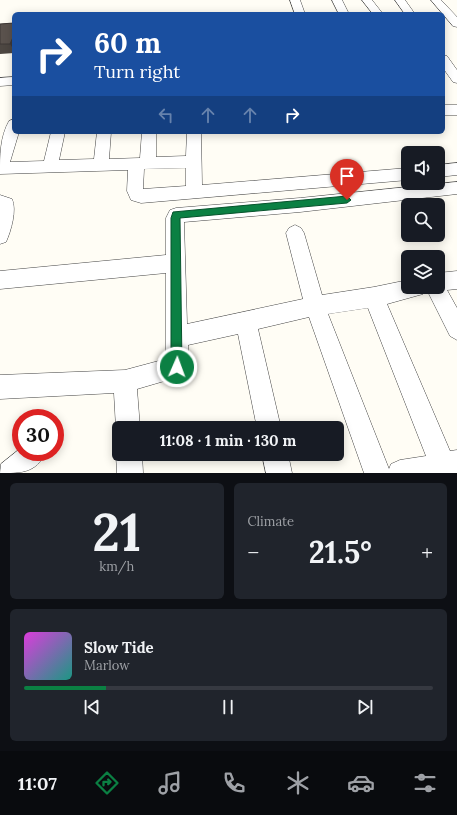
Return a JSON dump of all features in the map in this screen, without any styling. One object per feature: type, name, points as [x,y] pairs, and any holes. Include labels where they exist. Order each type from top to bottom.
[{"type":"street","points":[[295,0],[299,12]]},
{"type":"street","points":[[337,0],[343,12]]},
{"type":"street","points":[[367,0],[376,12]]},
{"type":"street","points":[[400,0],[409,12]]},
{"type":"street","points":[[436,0],[457,24]]},
{"type":"street","points":[[445,62],[457,79]]},
{"type":"street","points":[[0,82],[12,81]]},
{"type":"street","points":[[445,110],[457,110]]},
{"type":"street","points":[[12,130],[0,166],[1,168],[195,162]]},
{"type":"street","points":[[50,167],[58,134]]},
{"type":"street","points":[[101,165],[104,134]]},
{"type":"street","points":[[149,134],[135,191],[137,195],[194,192],[401,175]]},
{"type":"street","points":[[194,134],[194,192]]},
{"type":"street","points":[[445,170],[457,169]]},
{"type":"street","points":[[0,387],[125,381],[177,367],[176,215],[300,205],[457,188]]},
{"type":"street","points":[[0,202],[6,204],[6,208],[0,236]]},
{"type":"street","points":[[295,234],[315,306],[377,473]]},
{"type":"street","points":[[0,280],[176,263]]},
{"type":"street","points":[[445,281],[457,280]]},
{"type":"street","points":[[177,336],[315,306],[374,297],[401,291]]},
{"type":"street","points":[[439,294],[457,329]]},
{"type":"street","points":[[374,297],[449,467],[400,473]]},
{"type":"street","points":[[246,322],[267,421]]},
{"type":"street","points":[[125,381],[128,421]]},
{"type":"street","points":[[10,473],[24,461]]},
{"type":"street","points":[[129,461],[130,473]]},
{"type":"street","points":[[276,461],[279,473]]},
{"type":"building","points":[[12,23],[12,40],[10,44],[0,44],[0,24]]},
{"type":"route","points":[[177,367],[176,215],[347,200]]}]
